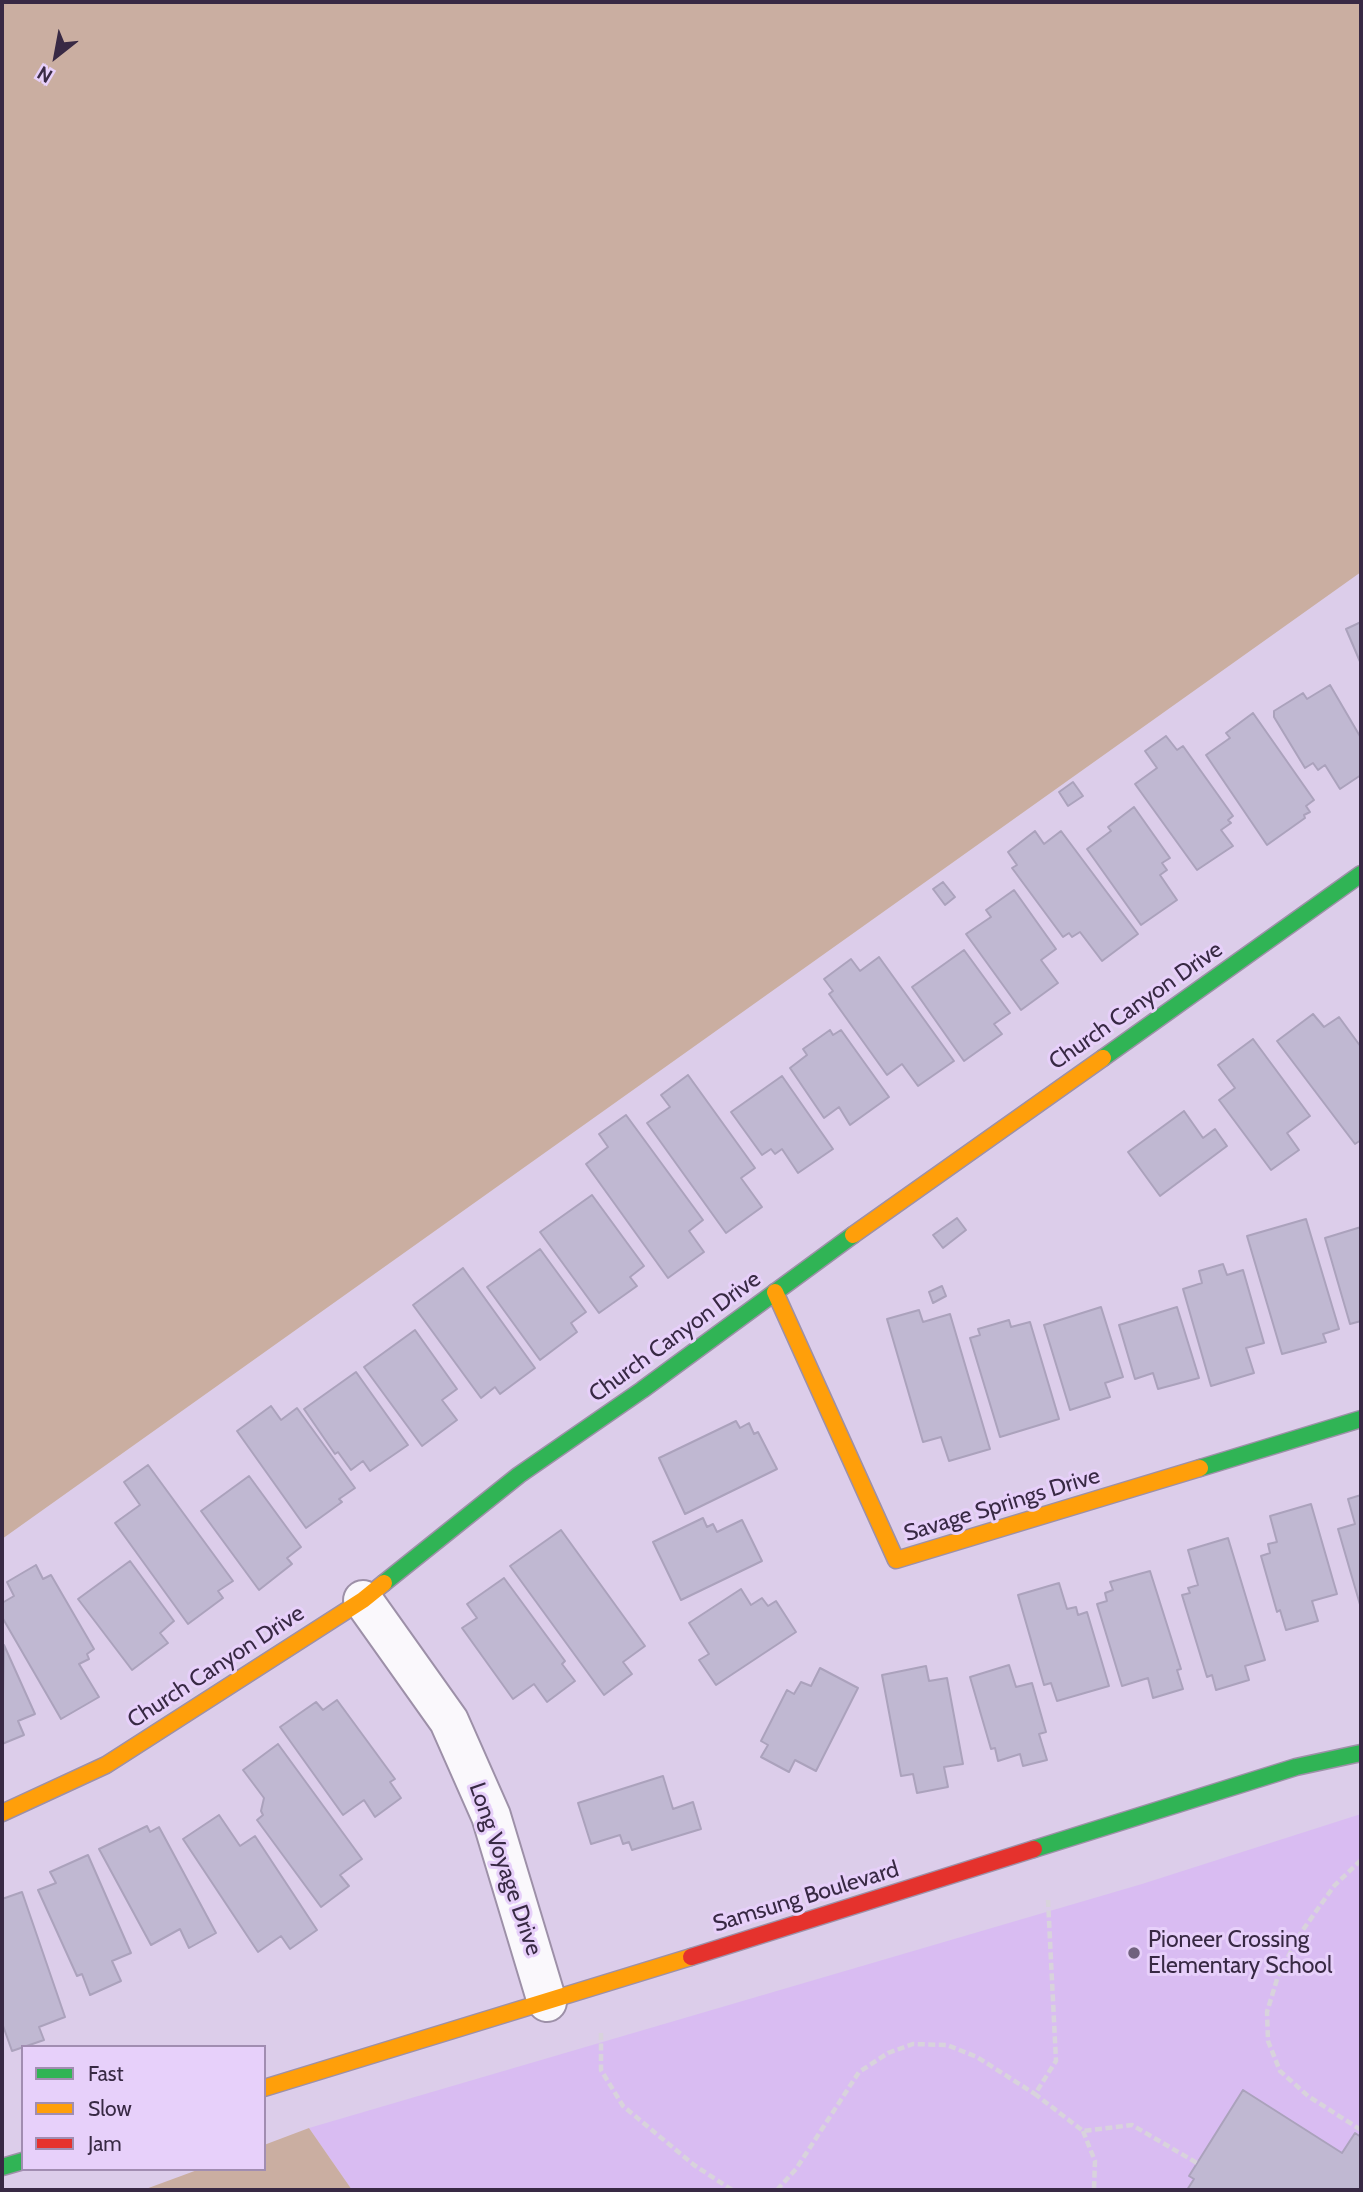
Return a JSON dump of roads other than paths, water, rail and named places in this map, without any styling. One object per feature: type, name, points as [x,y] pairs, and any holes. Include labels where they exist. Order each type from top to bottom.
[{"type":"street","name":"Church Canyon Drive","points":[[2,1813],[107,1765],[363,1600],[519,1475],[1361,874]]},
{"type":"street","name":"Savage Springs Drive","points":[[775,1293],[896,1560],[1361,1419]]},
{"type":"street","name":"Long Voyage Drive","points":[[363,1600],[454,1733],[491,1815],[547,2002]]},
{"type":"street","name":"Samsung Boulevard","points":[[266,2087],[547,2002],[1296,1766],[1361,1753]]},
{"type":"street","points":[[2,2167],[21,2162]]},
{"type":"place","name":"Pioneer Crossing Elementary School","points":[[1134,1953]]}]
